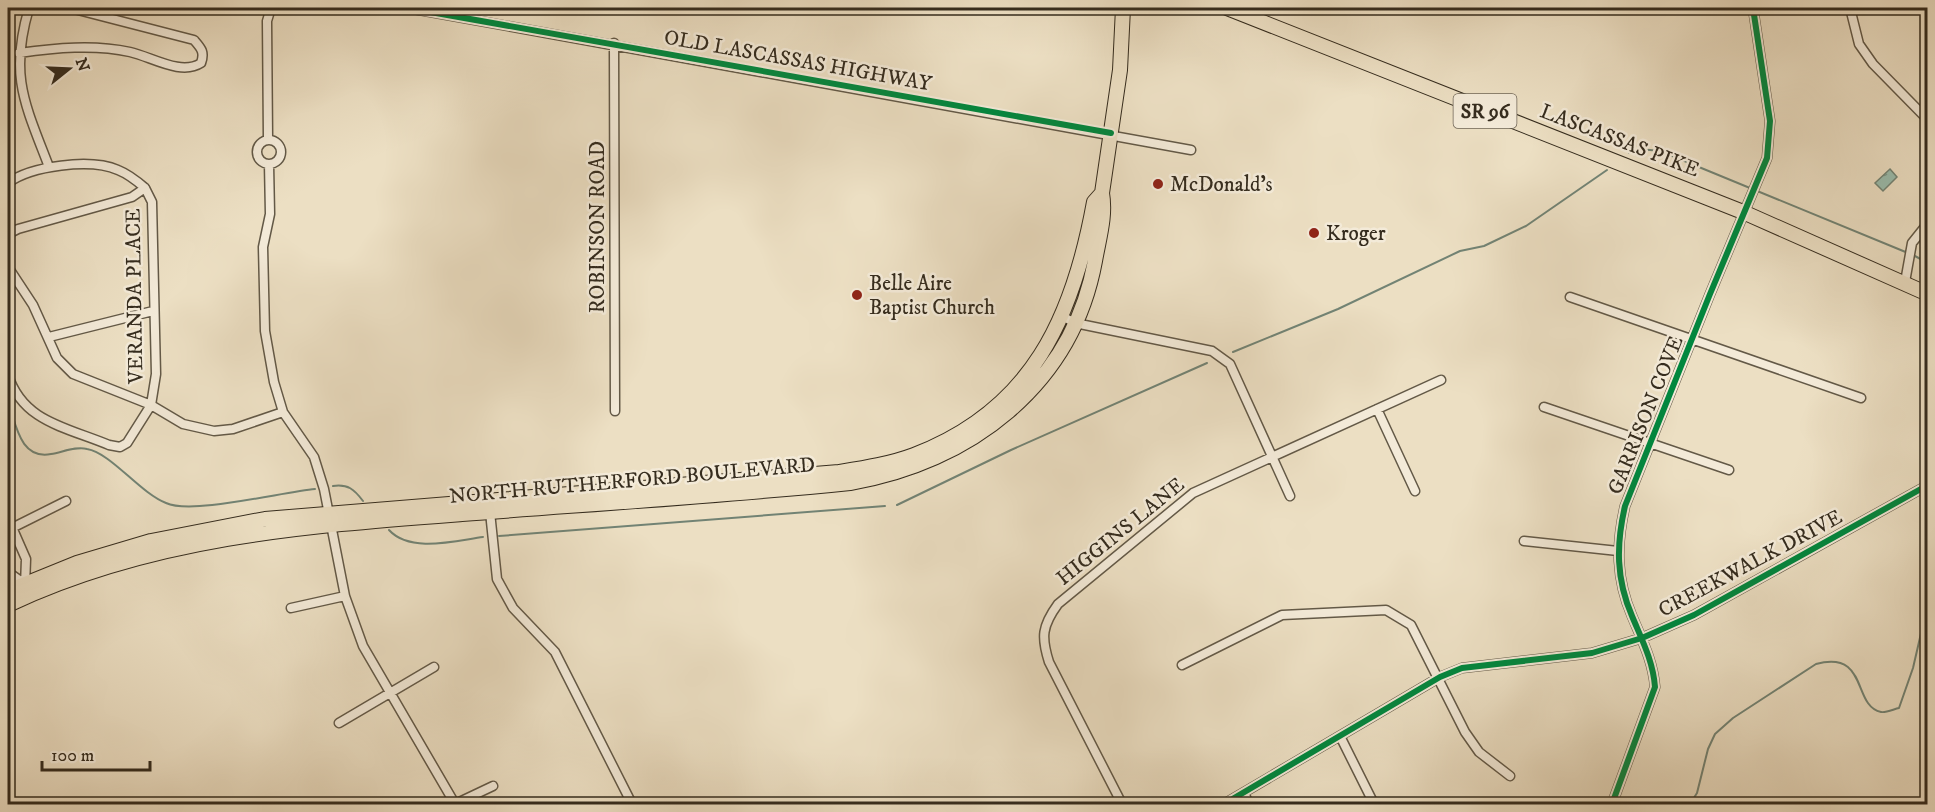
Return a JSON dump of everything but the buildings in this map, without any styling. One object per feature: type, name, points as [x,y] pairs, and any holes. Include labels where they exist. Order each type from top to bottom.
[{"type":"main road","name":"NORTH RUTHERFORD BOULEVARD","points":[[8,605],[26,590],[77,564],[172,536],[265,519],[490,512],[805,487],[884,477],[916,467],[951,452],[986,430],[1016,405],[1042,377],[1092,276],[1105,209],[1102,194],[1120,70],[1123,8]]},
{"type":"main road","name":"LASCASSAS PIKE","points":[[1227,8],[1743,212],[1928,294]]},
{"type":"main road","name":"NORTH RUTHERFORD BOULEVARD","points":[[329,518],[839,472],[914,456],[977,422],[1004,399],[1025,378],[1069,320]]},
{"type":"main road","name":"NORTH RUTHERFORD BOULEVARD","points":[[8,591],[26,590]]},
{"type":"street","points":[[29,8],[19,53],[19,81],[49,167]]},
{"type":"street","points":[[19,53],[86,47],[128,52],[183,69],[201,63],[204,55],[194,40],[70,8]]},
{"type":"street","points":[[268,139],[267,21],[271,8]]},
{"type":"street","name":"OLD LASCASSAS HIGHWAY","points":[[408,8],[1111,133],[1191,150]]},
{"type":"street","name":"GARRISON COVE","points":[[1612,804],[1655,687],[1653,669],[1621,582],[1618,551],[1626,506],[1743,212],[1767,158],[1770,121],[1753,8]]},
{"type":"street","points":[[1850,8],[1859,44],[1873,64],[1926,114]]},
{"type":"street","name":"ROBINSON ROAD","points":[[614,43],[615,411]]},
{"type":"street","points":[[268,139],[276,141],[282,152],[279,159],[269,164],[259,159],[257,151],[260,143],[268,139]]},
{"type":"street","points":[[8,183],[49,167],[82,164],[116,168],[145,188],[132,197],[18,229],[8,234]]},
{"type":"street","points":[[269,164],[270,214],[263,247],[265,331],[268,356],[283,412],[314,457],[345,596],[363,646],[455,804],[492,786]]},
{"type":"street","name":"VERANDA PLACE","points":[[145,188],[153,202],[153,311],[156,374],[152,405]]},
{"type":"street","points":[[1905,282],[1912,243],[1928,223]]},
{"type":"street","points":[[8,267],[27,296],[57,358],[73,374],[152,405],[183,424],[214,431],[233,429],[283,412]]},
{"type":"street","points":[[1570,297],[1862,398]]},
{"type":"street","points":[[49,338],[153,311]]},
{"type":"street","points":[[1069,320],[1212,351],[1230,364],[1290,496]]},
{"type":"street","points":[[8,375],[13,392],[32,414],[120,447],[127,443],[152,405]]},
{"type":"street","name":"HIGGINS LANE","points":[[1122,804],[1049,662],[1043,642],[1047,619],[1058,604],[1193,492],[1441,380]]},
{"type":"street","points":[[1544,407],[1729,470]]},
{"type":"street","points":[[1377,409],[1414,491]]},
{"type":"street","name":"CREEKWALK DRIVE","points":[[1224,804],[1440,677],[1462,668],[1592,653],[1642,638],[1694,615],[1928,485]]},
{"type":"street","points":[[10,529],[66,501]]},
{"type":"street","points":[[490,512],[497,579],[513,608],[555,652],[632,804]]},
{"type":"street","points":[[8,519],[10,529],[26,559],[26,590]]},
{"type":"street","points":[[1524,541],[1618,551]]},
{"type":"street","points":[[8,572],[26,590]]},
{"type":"street","points":[[291,608],[345,596]]},
{"type":"street","points":[[1182,665],[1282,615],[1386,610],[1411,625],[1440,677],[1466,732],[1479,752],[1510,776]]},
{"type":"street","points":[[339,723],[434,667]]},
{"type":"street","points":[[1340,736],[1374,804]]},
{"type":"street","points":[[1244,793],[1249,804]]},
{"type":"water","points":[[1890,169],[1897,177],[1883,191],[1875,183]]},
{"type":"waterway","points":[[1629,153],[1640,149],[1660,151],[1908,253]]},
{"type":"waterway","points":[[1233,352],[1338,309],[1460,251],[1484,246],[1526,226],[1607,170]]},
{"type":"waterway","points":[[1913,255],[1928,263]]},
{"type":"waterway","points":[[897,505],[1011,450],[1207,363]]},
{"type":"waterway","points":[[8,402],[17,430],[32,452],[51,454],[83,448],[96,452],[116,465],[146,491],[166,503],[179,506],[216,505],[315,489]]},
{"type":"waterway","points":[[333,486],[350,488],[363,501]]},
{"type":"waterway","points":[[499,536],[885,506]]},
{"type":"waterway","points":[[389,530],[408,541],[433,544],[483,537]]},
{"type":"waterway","points":[[1690,804],[1697,793],[1708,749],[1715,734],[1733,718],[1816,664],[1833,662],[1844,665],[1852,671],[1872,708],[1881,712],[1899,708],[1913,668],[1928,603]]},
{"type":"cycle path","points":[[408,8],[1111,133]]},
{"type":"cycle path","points":[[1612,804],[1655,687],[1649,659],[1627,602],[1620,575],[1620,534],[1625,506],[1767,158],[1770,121],[1753,8]]},
{"type":"cycle path","points":[[1224,804],[1440,677],[1462,668],[1592,653],[1642,638],[1694,615],[1928,485]]},
{"type":"place","name":"McDonald's","points":[[1158,184]]},
{"type":"place","name":"Kroger","points":[[1314,233]]},
{"type":"place","name":"Belle Aire Baptist Church","points":[[857,295]]}]
